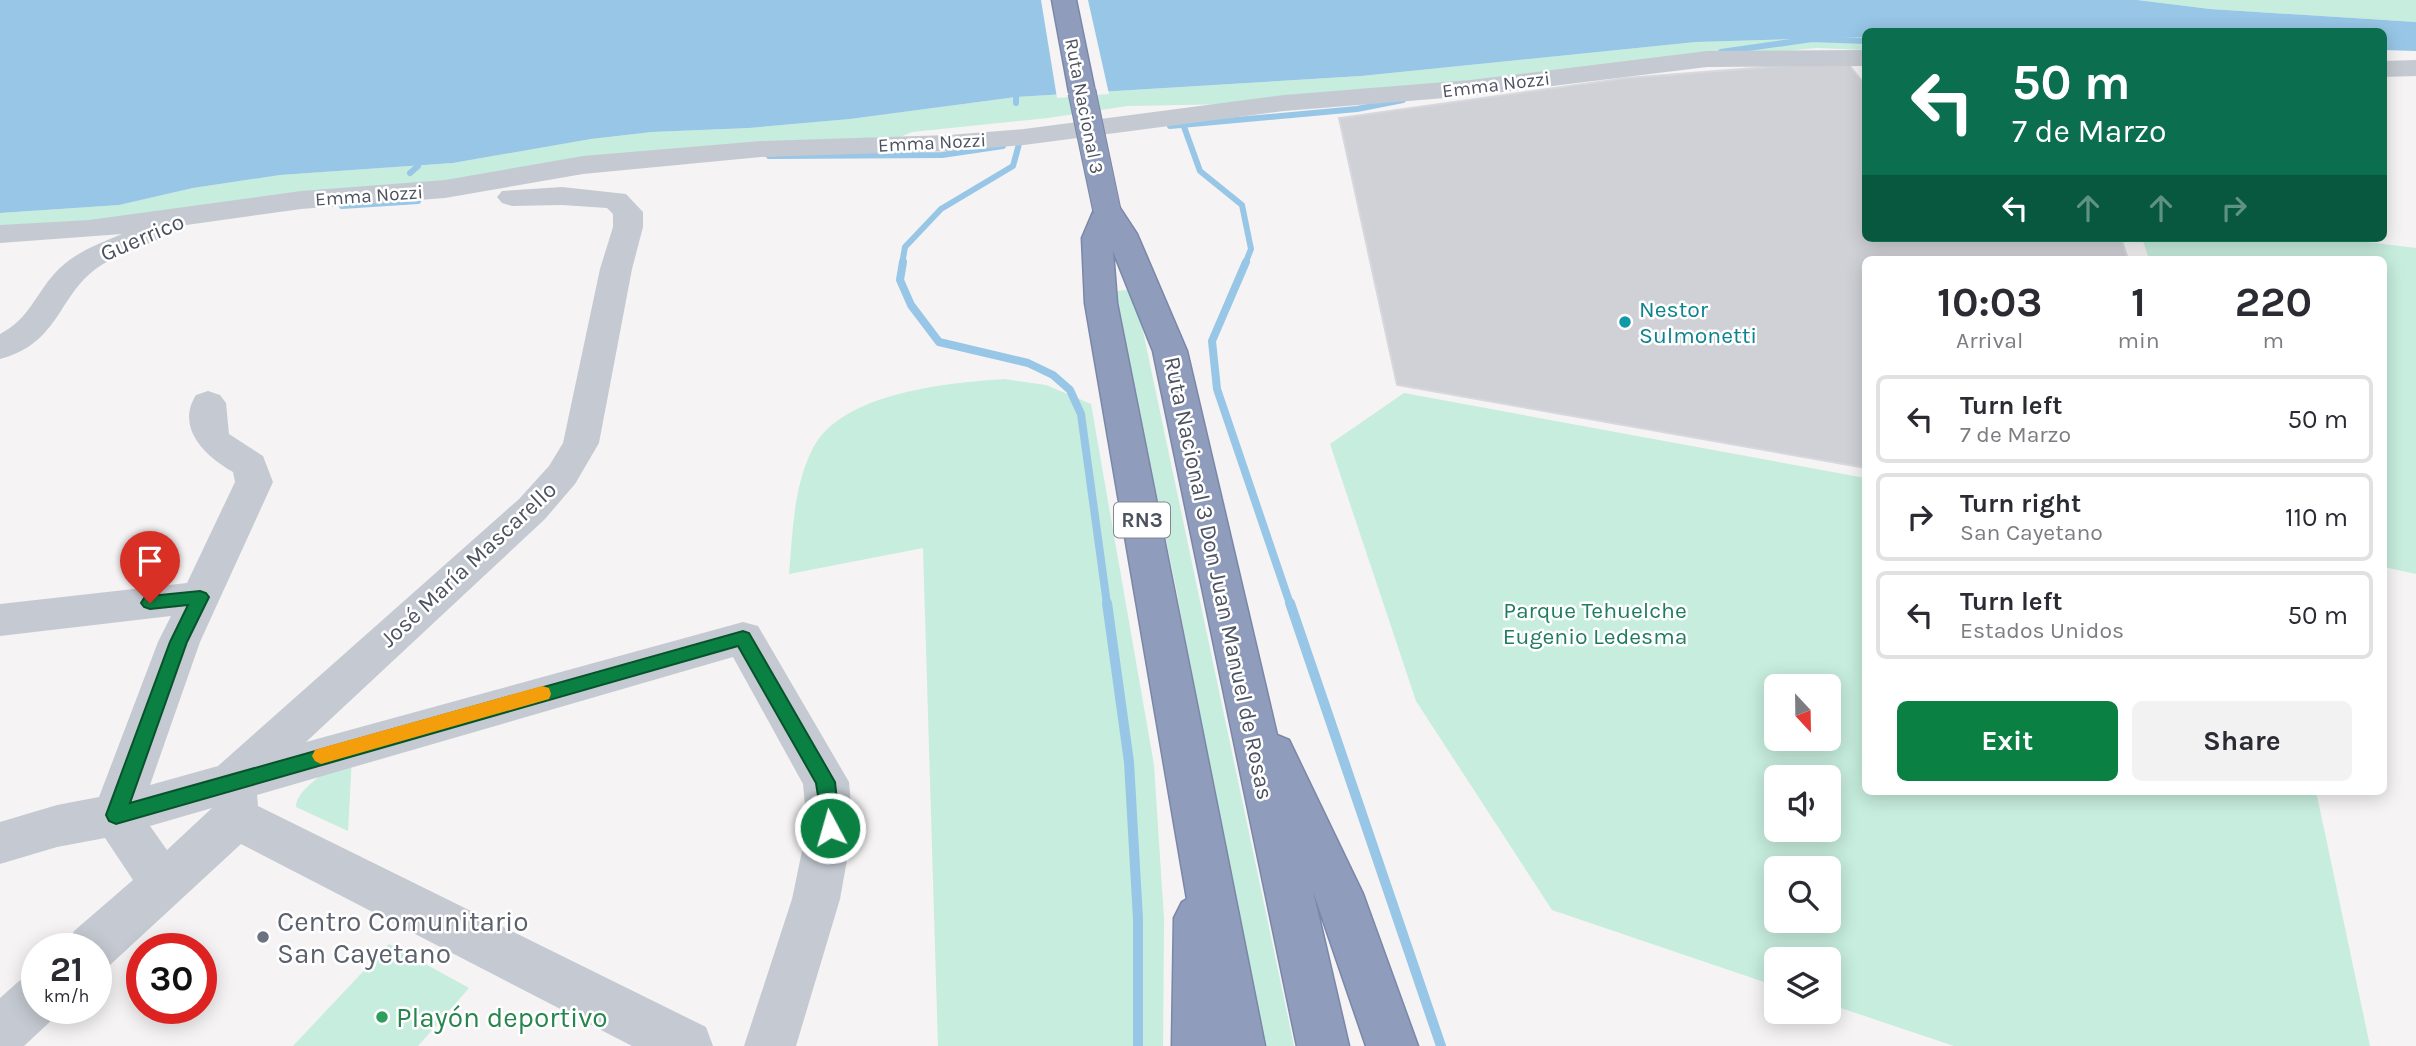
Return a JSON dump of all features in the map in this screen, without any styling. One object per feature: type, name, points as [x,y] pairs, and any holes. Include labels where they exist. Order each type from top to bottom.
[{"type":"highway","name":"Ruta Nacional 3","points":[[1064,0],[1107,211]]},
{"type":"highway","name":"Ruta Nacional 3 Don Juan Manuel de Rosas","points":[[1107,211],[1122,234],[1170,351],[1323,1046]]},
{"type":"highway","name":"RN3","points":[[1107,211],[1097,238],[1101,303],[1239,1046]]},
{"type":"highway","points":[[1242,687],[1339,894],[1392,1046]]},
{"type":"highway","points":[[1198,1046],[1200,829]]},
{"type":"street","name":"Emma Nozzi","points":[[0,234],[89,229],[301,201],[444,189],[583,165],[761,149],[949,143],[1024,137],[1284,103],[1470,89],[1707,59],[1862,58]]},
{"type":"street","points":[[2387,69],[2416,68]]},
{"type":"street","name":"José María Mascarello","points":[[109,933],[163,884],[234,799],[531,509],[562,475],[581,443],[616,269],[628,227],[628,212],[616,200],[562,196],[467,198],[444,189]]},
{"type":"street","name":"Guerrico","points":[[0,348],[17,339],[41,319],[66,280],[87,261],[114,247],[196,215]]},
{"type":"street","points":[[116,815],[179,642],[254,482],[250,465],[220,449],[211,439],[206,423],[208,403]]},
{"type":"street","points":[[0,620],[200,597]]},
{"type":"street","points":[[0,843],[57,826],[234,799],[743,638],[826,782],[830,828],[816,900],[770,1046]]},
{"type":"street","points":[[234,799],[687,1046]]},
{"type":"street","points":[[116,815],[163,884]]},
{"type":"street","points":[[0,1033],[21,1014]]},
{"type":"green space","points":[[2137,0],[2416,0],[2416,22],[2210,9]]},
{"type":"green space","points":[[1862,37],[1862,50],[1817,48],[1587,69],[1284,103],[1127,106],[1048,118],[912,132],[888,142],[432,186],[92,223],[0,228],[0,213],[119,205],[193,188],[280,175],[453,163],[591,139],[652,132],[749,128],[850,119],[1016,97],[1361,76],[1696,42]]},
{"type":"green space","points":[[2143,242],[2367,242],[2416,248],[2416,574],[2387,568],[2387,256],[2148,256]]},
{"type":"green space","points":[[1127,290],[1136,298],[1294,1046],[1262,1046],[1175,583],[1116,301],[1117,291]]},
{"type":"green space","points":[[1004,379],[1046,385],[1091,404],[1154,765],[1164,919],[1163,1046],[938,1046],[923,548],[789,574],[801,478],[813,448],[828,429],[848,414],[899,394]]},
{"type":"green space","name":"Parque Tehuelche Eugenio Ledesma","points":[[1404,393],[1862,477],[1862,795],[2317,795],[2370,1046],[1954,1046],[1841,1008],[1841,947],[1764,947],[1764,982],[1552,910],[1416,701],[1330,444]]},
{"type":"green space","points":[[352,757],[348,831],[296,807],[297,800],[309,785]]},
{"type":"green space","name":"Playón deportivo","points":[[389,944],[469,988],[418,1046],[293,1046]]},
{"type":"water","points":[[0,0],[2137,0],[2210,9],[2416,22],[2416,51],[2387,50],[2387,28],[1862,28],[1862,37],[1696,42],[1361,76],[1016,97],[850,119],[749,128],[652,132],[591,139],[453,163],[280,175],[193,188],[119,205],[0,213]]},
{"type":"pier","points":[[1041,0],[1088,0],[1109,94],[1057,98]]},
{"type":"building","name":"Nestor Sulmonetti","points":[[1846,61],[1862,81],[1862,242],[2122,242],[2127,256],[1862,256],[1862,467],[1397,385],[1339,118],[1627,78]]},
{"type":"waterway","points":[[1721,52],[1812,39],[1862,41]]},
{"type":"waterway","points":[[1016,97],[1016,103]]},
{"type":"waterway","points":[[1183,125],[1357,109],[1403,100]]},
{"type":"waterway","points":[[1170,126],[1183,125]]},
{"type":"waterway","points":[[1183,125],[1200,171],[1242,205],[1251,249],[1245,264]]},
{"type":"waterway","points":[[902,264],[905,247],[941,209],[1013,166],[1019,144]]},
{"type":"waterway","points":[[769,156],[942,155],[1003,146]]},
{"type":"waterway","points":[[410,173],[418,166]]},
{"type":"waterway","points":[[342,206],[418,201]]},
{"type":"waterway","points":[[903,262],[900,280],[911,305],[939,342],[1028,363],[1053,375],[1070,390],[1081,414],[1107,604]]},
{"type":"waterway","points":[[1246,262],[1212,341],[1217,389],[1290,604]]},
{"type":"waterway","points":[[1107,603],[1129,762],[1138,919],[1138,1046]]},
{"type":"waterway","points":[[1290,603],[1441,1046]]},
{"type":"slow traffic","points":[[321,756],[542,694]]},
{"type":"place","name":"Nestor Sulmonetti","points":[[1625,322]]},
{"type":"place","name":"Centro Comunitario San Cayetano","points":[[263,937]]},
{"type":"place","name":"Playón deportivo","points":[[382,1017]]},
{"type":"route","points":[[150,603],[200,597],[179,642],[116,815],[743,638],[826,782],[830,828]]}]
